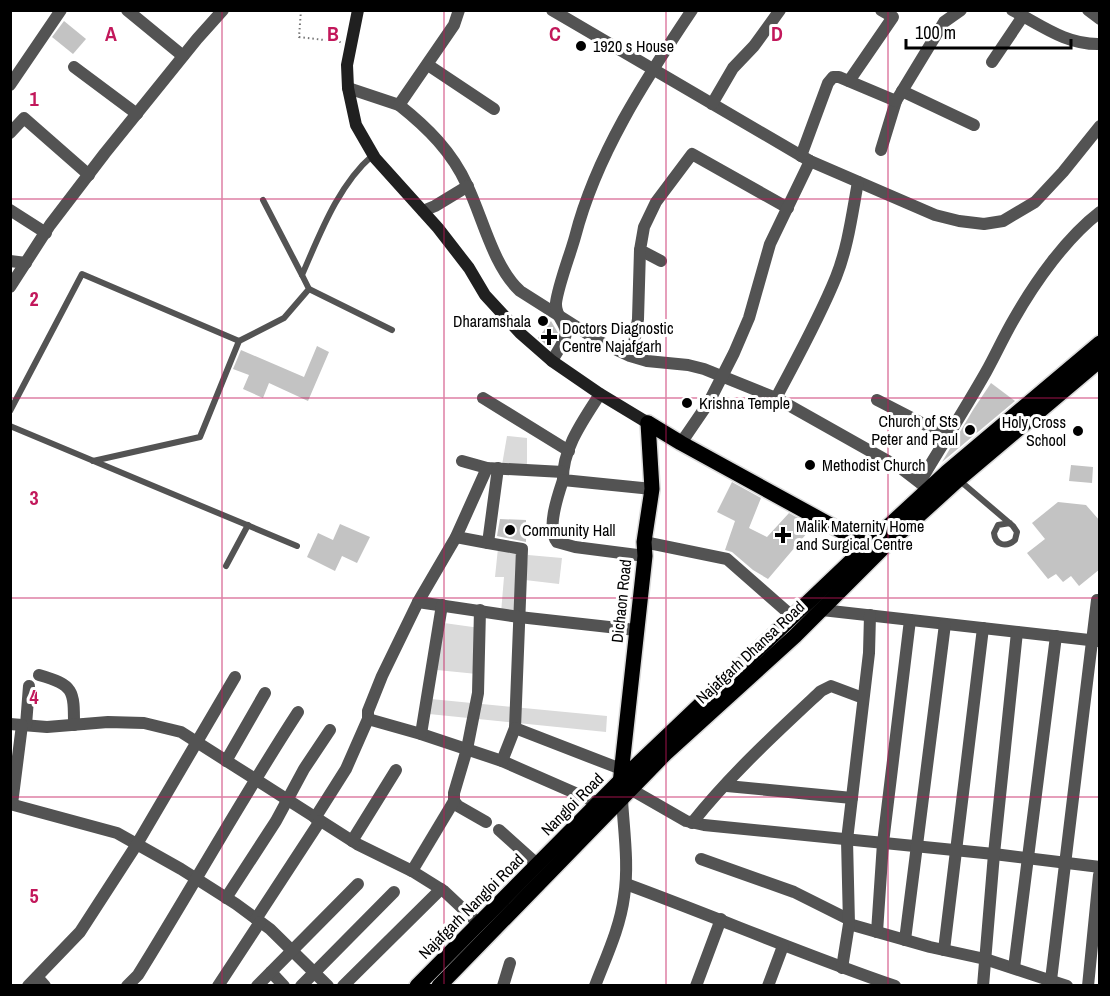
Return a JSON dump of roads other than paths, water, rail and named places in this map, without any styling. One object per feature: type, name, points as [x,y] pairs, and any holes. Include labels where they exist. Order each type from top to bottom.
[{"type":"main road","points":[[358,10],[347,65],[348,88],[356,125],[373,155],[423,211],[469,268],[485,295],[520,333],[552,361],[600,394],[681,443],[874,549]]},
{"type":"main road","points":[[624,785],[793,617],[874,549],[924,485],[1100,343]]},
{"type":"main road","name":"Najafgarh Dhansa Road","points":[[439,986],[624,785],[665,754],[822,610],[874,549],[1100,360]]},
{"type":"main road","name":"Dichaon Road","points":[[624,785],[636,630],[652,489],[648,423]]},
{"type":"main road","name":"Nangloi Road","points":[[549,852],[597,803],[624,785]]},
{"type":"main road","name":"Najafgarh Nangloi Road","points":[[417,986],[549,852]]},
{"type":"street","points":[[12,81],[61,10]]},
{"type":"street","points":[[127,10],[183,56]]},
{"type":"street","points":[[10,287],[89,175],[183,56],[223,10]]},
{"type":"street","points":[[399,105],[454,25],[459,10]]},
{"type":"street","points":[[552,10],[805,158],[943,217],[984,224],[1003,221],[1035,202],[1100,126]]},
{"type":"street","points":[[552,361],[566,333],[557,315],[558,297],[588,198],[624,121],[652,69],[692,10]]},
{"type":"street","points":[[712,104],[734,68],[754,46],[780,10]]},
{"type":"street","points":[[849,81],[893,17],[882,10]]},
{"type":"street","points":[[881,150],[899,96],[944,22],[961,10]]},
{"type":"street","points":[[1088,10],[1100,19]]},
{"type":"street","points":[[992,62],[1018,13],[1074,42],[1100,44]]},
{"type":"street","points":[[428,65],[494,109]]},
{"type":"street","points":[[74,67],[137,114]]},
{"type":"street","points":[[681,443],[698,421],[724,375],[749,318],[771,244],[788,208],[828,83],[833,77],[899,96],[974,125]]},
{"type":"street","points":[[348,88],[399,105],[446,148],[468,186],[498,259],[512,284],[602,343],[647,361],[688,365],[724,375],[776,398],[878,454],[924,485],[947,436],[1029,294],[1043,273],[1087,221],[1100,212]]},
{"type":"street","points":[[10,134],[24,118],[89,175]]},
{"type":"street","points":[[632,356],[638,319],[640,250],[644,227],[656,202],[692,154],[788,208]]},
{"type":"street","points":[[776,398],[817,321],[836,276],[847,240],[858,182]]},
{"type":"street","points":[[423,211],[435,207],[468,186]]},
{"type":"street","points":[[10,210],[46,233]]},
{"type":"street","points":[[640,250],[661,261]]},
{"type":"street","points":[[10,261],[26,263]]},
{"type":"street","points":[[600,394],[572,441],[569,451],[554,515],[553,534],[557,542],[575,548],[644,549],[727,559],[793,617]]},
{"type":"street","points":[[483,398],[569,451]]},
{"type":"street","points":[[877,400],[947,436]]},
{"type":"street","points":[[462,461],[492,468],[652,489]]},
{"type":"street","points":[[218,986],[346,769],[368,719],[368,711],[382,676],[418,602],[456,537],[492,468]]},
{"type":"street","points":[[488,543],[492,468]]},
{"type":"street","points":[[456,537],[522,549],[515,728],[502,761]]},
{"type":"street","points":[[1051,980],[1096,641],[1097,600]]},
{"type":"street","points":[[418,602],[519,617],[636,630]]},
{"type":"street","points":[[421,734],[442,605]]},
{"type":"street","points":[[412,871],[454,801],[478,693],[480,610]]},
{"type":"street","points":[[822,610],[1096,641]]},
{"type":"street","points":[[842,968],[849,922],[846,840],[868,653],[870,615]]},
{"type":"street","points":[[877,932],[883,843],[910,620]]},
{"type":"street","points":[[905,940],[945,624]]},
{"type":"street","points":[[944,950],[983,628]]},
{"type":"street","points":[[983,986],[1017,632]]},
{"type":"street","points":[[1014,968],[1056,636]]},
{"type":"street","points":[[39,675],[59,681],[68,687],[74,702],[74,725]]},
{"type":"street","points":[[37,983],[80,932],[137,844],[235,677]]},
{"type":"street","points":[[29,686],[20,724],[11,804],[117,833],[137,844],[197,879],[258,920],[328,986]]},
{"type":"street","points":[[692,824],[760,749],[821,691],[831,686],[863,698]]},
{"type":"street","points":[[226,761],[265,693]]},
{"type":"street","points":[[127,986],[138,975],[255,779],[298,712]]},
{"type":"street","points":[[368,719],[502,761],[597,803]]},
{"type":"street","points":[[20,724],[144,723],[181,732],[352,841],[412,871],[441,889],[478,923]]},
{"type":"street","points":[[515,728],[624,785],[692,824],[994,854],[1100,867]]},
{"type":"street","points":[[226,898],[330,730]]},
{"type":"street","points":[[352,841],[396,770]]},
{"type":"street","name":"Dichaon Road","points":[[595,986],[620,918],[626,884],[624,785]]},
{"type":"street","points":[[727,786],[852,798]]},
{"type":"street","points":[[454,801],[458,806],[486,822]]},
{"type":"street","points":[[499,830],[538,865]]},
{"type":"street","points":[[701,859],[794,892],[849,922],[877,932],[986,959],[1067,986]]},
{"type":"street","points":[[1088,986],[1099,875]]},
{"type":"street","points":[[257,986],[358,884]]},
{"type":"street","points":[[626,884],[721,919],[783,946],[880,983],[895,986]]},
{"type":"street","points":[[343,986],[441,889]]},
{"type":"street","points":[[301,986],[394,892]]},
{"type":"street","points":[[696,986],[721,919]]},
{"type":"street","points":[[772,984],[783,946]]},
{"type":"street","points":[[504,986],[510,963]]},
{"type":"street","points":[[271,972],[284,986]]},
{"type":"lane","points":[[302,275],[339,198],[360,166],[373,155]]},
{"type":"lane","points":[[263,200],[309,289],[392,330]]},
{"type":"lane","points":[[10,411],[82,274],[239,341]]},
{"type":"lane","points":[[93,461],[200,437],[239,341],[284,318],[309,289]]},
{"type":"lane","points":[[10,426],[297,546]]},
{"type":"lane","points":[[959,479],[1010,523]]},
{"type":"lane","points":[[226,566],[248,525]]},
{"type":"place","name":"1920 s House","points":[[581,46]]},
{"type":"place","name":"Dharamshala","points":[[543,321]]},
{"type":"place","name":"Doctors Diagnostic Centre Najafgarh","points":[[549,337]]},
{"type":"place","name":"Krishna Temple","points":[[687,403]]},
{"type":"place","name":"Church of Sts Peter and Paul","points":[[970,430]]},
{"type":"place","name":"Holy Cross School","points":[[1078,431]]},
{"type":"place","name":"Methodist Church","points":[[810,465]]},
{"type":"place","name":"Community Hall","points":[[510,530]]},
{"type":"place","name":"Malik Maternity Home and Surgical Centre","points":[[783,535]]}]
